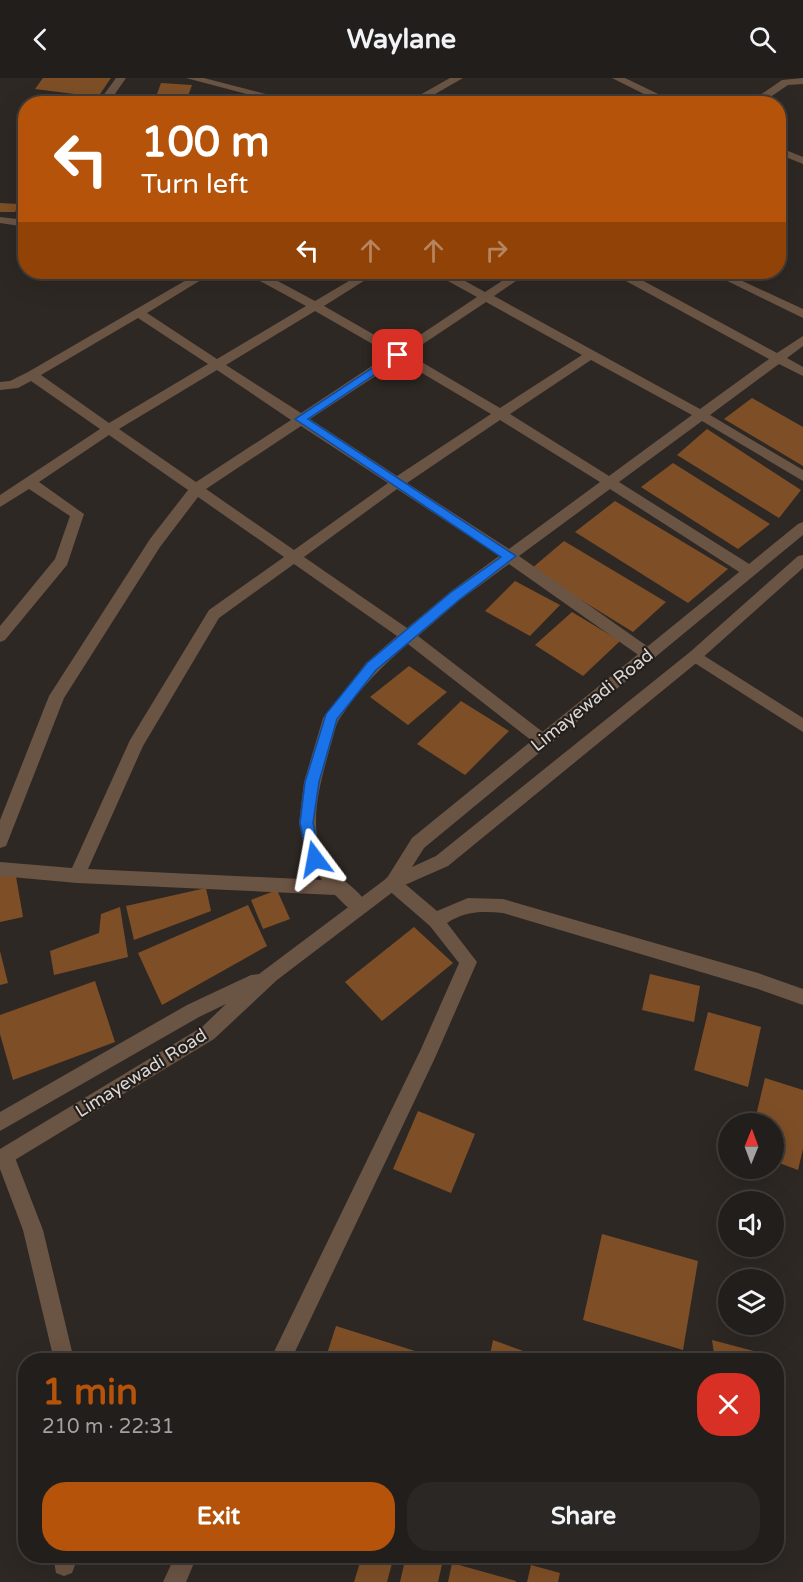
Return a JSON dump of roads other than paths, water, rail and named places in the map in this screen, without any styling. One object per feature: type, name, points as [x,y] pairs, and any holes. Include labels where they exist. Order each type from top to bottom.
[{"type":"street","points":[[108,96],[121,78]]},
{"type":"street","points":[[191,78],[223,81],[273,96]]},
{"type":"street","points":[[424,96],[458,78]]},
{"type":"street","points":[[617,78],[656,96]]},
{"type":"street","points":[[764,96],[786,82],[803,81]]},
{"type":"street","points":[[786,154],[803,161]]},
{"type":"street","points":[[0,220],[18,223]]},
{"type":"street","points":[[0,398],[7,385],[32,375],[196,279]]},
{"type":"street","points":[[266,279],[315,305],[499,415],[749,571]]},
{"type":"street","points":[[0,502],[110,428],[360,279]]},
{"type":"street","points":[[454,279],[701,415],[803,476]]},
{"type":"street","points":[[0,841],[57,696],[155,543],[196,489],[512,279]]},
{"type":"street","points":[[632,279],[803,372]]},
{"type":"street","points":[[730,279],[803,314]]},
{"type":"street","points":[[137,312],[510,556],[648,655]]},
{"type":"street","points":[[360,907],[339,888],[315,859],[307,823],[312,782],[331,718],[371,667],[455,596],[803,340]]},
{"type":"street","points":[[77,876],[136,744],[213,614],[397,483],[591,354]]},
{"type":"street","points":[[32,375],[408,636],[542,740]]},
{"type":"street","points":[[0,636],[62,561],[77,514],[29,482]]},
{"type":"street","name":"Limayewadi Road","points":[[392,883],[418,843],[803,527]]},
{"type":"street","name":"Limayewadi Road","points":[[3,1158],[208,1033],[272,974],[392,883],[442,861],[695,656],[803,560]]},
{"type":"street","points":[[695,656],[803,726]]},
{"type":"street","points":[[0,869],[77,876],[339,888]]},
{"type":"street","points":[[283,1353],[428,1054],[468,962],[435,921],[392,883]]},
{"type":"street","points":[[435,921],[460,906],[478,903],[503,906],[758,981],[803,997]]},
{"type":"street","name":"Limayewadi Road","points":[[0,1122],[193,1011],[272,974]]},
{"type":"street","points":[[3,1158],[33,1230],[62,1353]]},
{"type":"street","points":[[174,1582],[183,1563]]}]
